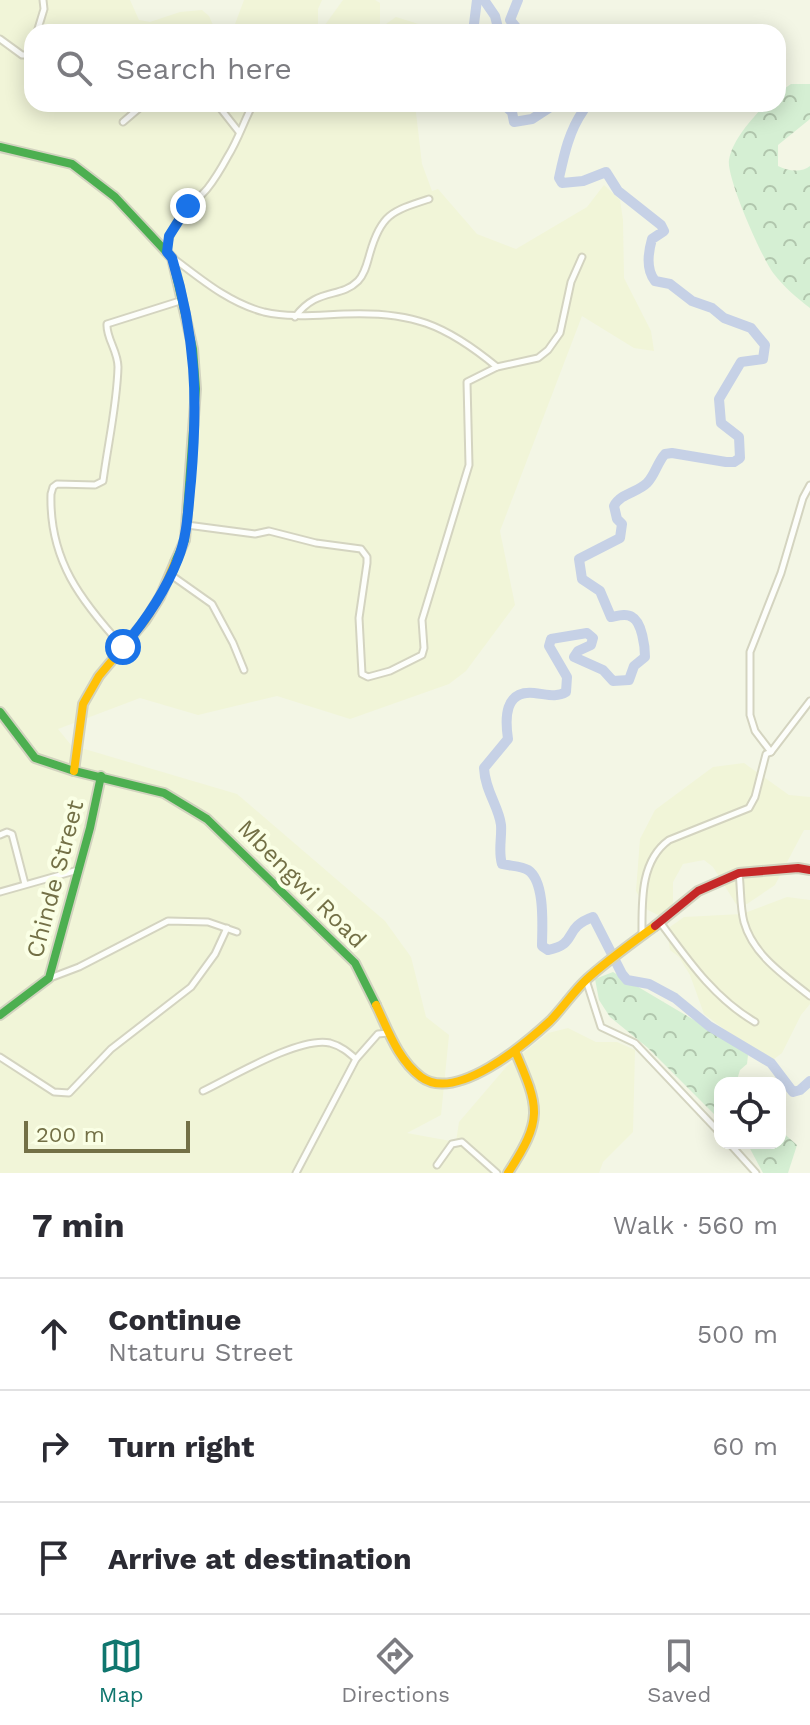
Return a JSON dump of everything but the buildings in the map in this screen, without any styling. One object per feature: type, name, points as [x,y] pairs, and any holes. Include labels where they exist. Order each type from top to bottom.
[{"type":"street","points":[[40,24],[43,0]]},
{"type":"street","points":[[0,39],[24,55]]},
{"type":"street","points":[[123,122],[135,112]]},
{"type":"street","points":[[223,112],[239,132]]},
{"type":"street","points":[[74,771],[83,704],[99,676],[145,621],[171,575],[185,540],[196,389],[193,349],[170,255],[169,236],[188,206],[208,188],[249,112]]},
{"type":"street","points":[[0,147],[72,164],[115,197],[170,255],[234,300],[262,312],[295,317],[384,313],[409,317],[460,339],[497,367]]},
{"type":"street","points":[[295,317],[309,301],[355,284],[367,265],[375,235],[383,220],[401,208],[429,199]]},
{"type":"street","points":[[187,525],[255,534],[269,531],[316,543],[361,549],[367,557],[359,618],[361,672],[368,677],[403,665],[424,652],[422,620],[469,465],[467,382],[497,367],[538,358],[548,350],[560,333],[571,282],[582,257]]},
{"type":"street","points":[[123,647],[87,605],[57,550],[51,494],[57,484],[95,485],[103,481],[118,366],[107,324],[183,300]]},
{"type":"street","points":[[771,752],[755,731],[750,715],[750,652],[781,573],[803,498],[810,485]]},
{"type":"street","points":[[171,575],[212,604],[244,670]]},
{"type":"street","points":[[642,935],[644,884],[650,859],[658,847],[749,808],[755,797],[764,759],[810,701]]},
{"type":"street","name":"Mbengwi Road","points":[[0,713],[35,758],[164,793],[207,819],[355,963],[403,1060],[423,1079],[436,1083],[457,1081],[484,1071],[515,1051],[551,1020],[586,980],[698,891],[739,873],[798,868],[810,870]]},
{"type":"street","name":"Chinde Street","points":[[0,1015],[49,978],[101,776]]},
{"type":"street","points":[[0,835],[7,832],[12,834],[25,884]]},
{"type":"street","points":[[0,892],[78,870]]},
{"type":"street","points":[[739,873],[743,914],[752,943],[773,966],[810,996]]},
{"type":"street","points":[[49,978],[79,967],[168,921],[196,920],[237,932]]},
{"type":"street","points":[[658,920],[704,981],[725,1001],[755,1022]]},
{"type":"street","points":[[0,1057],[54,1092],[69,1093],[111,1049],[191,987],[215,954],[227,928]]},
{"type":"street","points":[[586,980],[601,1027],[635,1043],[714,1127]]},
{"type":"street","points":[[296,1173],[356,1059],[378,1034],[388,1033]]},
{"type":"street","points":[[203,1091],[300,1045],[329,1043],[343,1048],[356,1059]]},
{"type":"street","points":[[508,1173],[532,1137],[536,1121],[533,1093],[515,1051]]},
{"type":"street","points":[[437,1165],[452,1144],[462,1142],[497,1173]]},
{"type":"street","points":[[734,1149],[756,1173]]},
{"type":"shaded area","points":[[0,0],[130,0],[139,20],[150,22],[180,12],[202,10],[212,24],[24,24],[24,112],[416,112],[422,164],[432,191],[438,189],[477,234],[516,249],[587,207],[604,185],[620,200],[624,278],[651,331],[654,351],[634,348],[582,316],[500,531],[515,605],[466,671],[449,684],[350,719],[277,696],[198,715],[140,698],[58,729],[71,745],[237,794],[385,921],[411,957],[426,1017],[449,1035],[441,1115],[407,1133],[456,1142],[459,1122],[507,1066],[548,1033],[568,1028],[596,1042],[617,1042],[635,1050],[633,1132],[603,1162],[599,1173],[0,1173]]},
{"type":"shaded area","points":[[244,0],[322,0],[318,9],[318,24],[235,24]]},
{"type":"shaded area","points":[[343,0],[375,0],[380,3],[380,24],[326,24]]},
{"type":"shaded area","points":[[396,17],[418,24],[386,24]]},
{"type":"shaded area","points":[[744,763],[789,795],[810,797],[810,830],[804,830],[775,885],[747,904],[736,904],[713,867],[704,860],[683,864],[673,882],[673,903],[666,911],[666,919],[646,909],[636,891],[640,839],[655,810],[713,767]]},
{"type":"shaded area","points":[[787,897],[810,900],[810,1004],[782,1053],[774,1059],[764,1059],[704,1014],[690,975],[679,957],[670,950],[667,929],[684,917],[742,914]]},
{"type":"green space","points":[[791,84],[810,84],[810,119],[778,145],[778,166],[803,170],[810,166],[810,308],[782,283],[768,265],[733,183],[729,160],[734,144],[759,112],[786,112],[786,87]]},
{"type":"green space","points":[[613,972],[748,1055],[747,1064],[738,1077],[714,1077],[714,1114],[648,1048],[610,1017],[599,1000],[595,979]]},
{"type":"green space","points":[[786,1135],[797,1145],[788,1173],[763,1173],[750,1149],[786,1149]]},
{"type":"waterway","points":[[474,24],[477,0]]},
{"type":"waterway","points":[[484,0],[497,24]]},
{"type":"waterway","points":[[513,24],[510,20],[518,0]]},
{"type":"waterway","points":[[512,112],[514,122],[532,119],[543,112]]},
{"type":"waterway","points":[[582,112],[565,152],[559,178],[562,183],[583,181],[606,172],[618,191],[661,225],[664,231],[652,239],[650,250],[649,267],[655,281],[670,284],[692,301],[751,328],[765,345],[763,359],[741,362],[719,399],[721,423],[739,437],[740,458],[726,462],[665,454],[647,483],[621,498],[614,506],[617,519],[622,524],[620,538],[579,559],[582,579],[600,591],[611,617],[627,615],[638,624],[645,657],[634,666],[629,680],[613,681],[603,670],[574,657],[578,651],[591,645],[593,638],[587,633],[551,639],[549,646],[567,677],[566,692],[555,695],[524,693],[517,696],[507,715],[508,739],[484,768],[501,825],[502,864],[528,870],[534,876],[542,906],[542,946],[548,950],[564,944],[577,926],[593,917],[627,980],[649,984],[675,998],[709,1026],[771,1063],[793,1092],[810,1081]]},
{"type":"traffic: fast","points":[[0,147],[72,164],[115,197],[172,258],[193,349],[196,389],[185,540],[175,562]]},
{"type":"traffic: fast","points":[[0,712],[35,758],[164,793],[207,819],[355,963],[376,1005]]},
{"type":"traffic: fast","points":[[0,1015],[49,978],[101,776]]},
{"type":"traffic: slow","points":[[74,771],[83,704],[99,676],[145,621],[160,597],[175,562]]},
{"type":"traffic: slow","points":[[376,1005],[394,1044],[421,1077],[436,1083],[471,1077],[524,1043],[550,1021],[587,979],[655,926]]},
{"type":"traffic: slow","points":[[508,1173],[527,1139],[534,1114],[529,1087],[515,1051]]},
{"type":"traffic: jam","points":[[655,926],[698,891],[739,873],[798,868],[810,870]]},
{"type":"route","points":[[123,647],[160,597],[178,559],[187,529],[196,389],[193,349],[184,303],[172,258],[167,252],[169,236],[188,206]]}]
